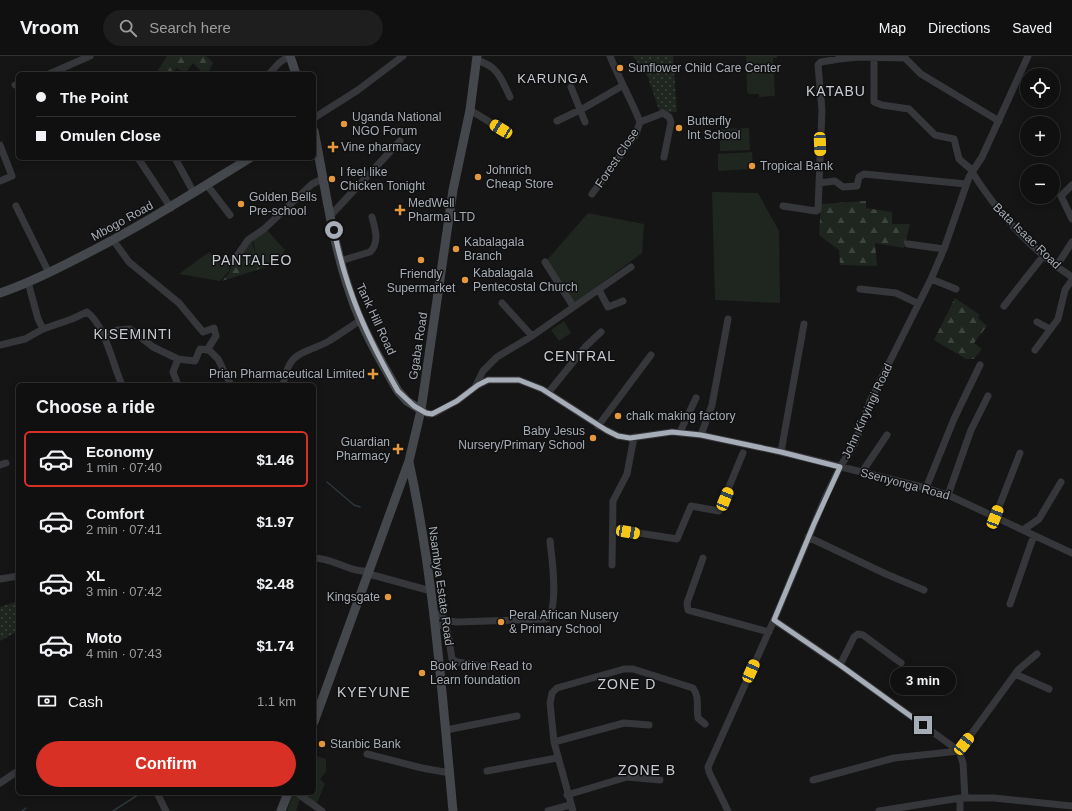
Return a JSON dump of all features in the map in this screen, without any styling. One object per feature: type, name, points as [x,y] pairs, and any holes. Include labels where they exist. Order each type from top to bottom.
[{"type":"street","points":[[54,72],[90,56]]},
{"type":"street","points":[[271,72],[279,63],[290,56],[295,72]]},
{"type":"street","name":"Forest Close","points":[[592,194],[636,134],[640,122],[632,102],[622,86],[610,56]]},
{"type":"street","name":"John Kinyingi Road","points":[[728,811],[709,772],[708,766],[769,632],[808,537],[840,467],[855,443],[870,401],[917,302],[931,279],[944,249],[966,184],[982,157],[1028,56]]},
{"type":"street","points":[[316,117],[358,90],[399,57]]},
{"type":"street","points":[[783,206],[817,211],[822,110],[819,63],[839,57],[907,57],[921,74],[999,121]]},
{"type":"street","points":[[477,58],[494,68],[499,74],[510,97]]},
{"type":"street","name":"Ggaba Road","points":[[316,717],[409,461],[421,410],[453,190],[470,110],[477,58]]},
{"type":"street","name":"Bata Isaac Road","points":[[874,58],[874,102],[882,105],[909,109],[936,135],[954,139],[959,159],[972,172],[988,198],[1002,214],[1056,267],[1072,278]]},
{"type":"street","points":[[557,121],[581,110],[622,86]]},
{"type":"street","points":[[571,87],[585,122]]},
{"type":"street","points":[[470,110],[501,129]]},
{"type":"street","points":[[640,122],[663,113],[669,117],[671,122],[664,157]]},
{"type":"street","name":"Tank Hill Road","points":[[316,140],[340,261],[350,294],[361,320],[398,391],[407,401],[421,410]]},
{"type":"street","points":[[331,215],[400,141]]},
{"type":"street","points":[[0,145],[12,176],[0,181]]},
{"type":"street","points":[[139,160],[171,208]]},
{"type":"street","points":[[176,160],[194,193]]},
{"type":"street","name":"Mbogo Road","points":[[0,292],[49,273],[114,240],[171,208],[247,160]]},
{"type":"street","points":[[819,183],[835,181],[843,187],[857,186],[859,177],[864,174],[966,184]]},
{"type":"street","points":[[232,263],[248,240],[264,229],[312,184],[324,178]]},
{"type":"street","points":[[207,185],[230,215]]},
{"type":"street","points":[[1072,185],[1061,196],[1072,219]]},
{"type":"street","points":[[16,206],[49,273]]},
{"type":"street","points":[[340,261],[370,252],[373,248],[377,241],[372,217]]},
{"type":"street","points":[[114,240],[133,267],[179,303],[203,332],[214,328],[216,336],[207,350]]},
{"type":"street","points":[[1056,267],[1072,242]]},
{"type":"street","points":[[908,244],[944,249]]},
{"type":"street","points":[[1004,306],[1044,255]]},
{"type":"street","points":[[545,262],[555,281],[573,306]]},
{"type":"street","points":[[476,387],[483,371],[497,357],[532,336],[631,266]]},
{"type":"street","points":[[1035,350],[1058,319],[1065,290],[1072,278]]},
{"type":"street","points":[[931,279],[956,289]]},
{"type":"street","points":[[28,282],[38,319],[43,329]]},
{"type":"street","points":[[860,289],[896,292],[917,302]]},
{"type":"street","points":[[599,290],[608,307],[623,301]]},
{"type":"street","points":[[502,303],[532,336]]},
{"type":"street","points":[[0,345],[26,339],[43,329],[87,312],[103,336],[121,383]]},
{"type":"street","points":[[701,435],[714,399],[728,319]]},
{"type":"street","points":[[283,383],[286,369],[293,359],[302,352],[328,341],[361,320]]},
{"type":"street","points":[[1037,322],[1050,329]]},
{"type":"street","points":[[781,452],[804,324]]},
{"type":"street","points":[[103,336],[118,330],[130,329],[145,343],[178,359],[194,361],[200,349],[207,350],[214,354],[218,359],[230,383]]},
{"type":"street","points":[[548,393],[586,346],[601,332]]},
{"type":"street","points":[[598,426],[651,355]]},
{"type":"street","points":[[177,383],[173,372],[178,359]]},
{"type":"street","points":[[926,488],[960,407],[980,365]]},
{"type":"street","name":"Ssenyonga Road","points":[[421,410],[429,414],[434,413],[468,395],[476,387],[488,380],[511,379],[532,384],[598,426],[618,436],[634,438],[680,432],[701,435],[744,449],[781,452],[926,488],[948,495],[1072,553]]},
{"type":"street","points":[[948,495],[971,430],[988,396]]},
{"type":"street","points":[[680,432],[696,398]]},
{"type":"street","points":[[862,472],[887,435]]},
{"type":"street","points":[[612,565],[613,501],[627,474],[634,438]]},
{"type":"street","points":[[613,529],[677,539],[691,506],[719,511],[744,449]]},
{"type":"street","points":[[995,517],[1020,453]]},
{"type":"street","name":"Nsambya Estate Road","points":[[409,461],[434,612],[453,811]]},
{"type":"street","points":[[1023,530],[1039,519],[1061,482]]},
{"type":"street","points":[[1010,604],[1034,535]]},
{"type":"street","points":[[808,537],[866,565],[924,590]]},
{"type":"street","points":[[434,612],[448,621],[547,620],[552,612],[554,590],[550,541]]},
{"type":"street","points":[[316,558],[339,563],[360,572],[369,572],[431,591]]},
{"type":"street","points":[[702,558],[687,603],[688,610],[769,632]]},
{"type":"street","points":[[0,579],[16,576]]},
{"type":"street","points":[[774,620],[840,665],[959,751],[963,763],[963,798],[960,811]]},
{"type":"street","points":[[435,624],[447,627],[452,659],[457,662],[493,667]]},
{"type":"street","points":[[840,665],[854,637],[858,634],[863,635],[902,662]]},
{"type":"street","points":[[813,780],[894,758],[959,751],[1021,666],[1037,654]]},
{"type":"street","points":[[548,811],[572,808],[567,795],[554,742],[550,703],[552,694],[557,688],[620,669],[633,669],[693,688],[698,700],[698,718],[704,724]]},
{"type":"street","points":[[1015,674],[1049,689]]},
{"type":"street","points":[[446,730],[516,716]]},
{"type":"street","points":[[554,742],[624,723],[649,725]]},
{"type":"street","points":[[367,754],[422,768],[450,773]]},
{"type":"street","points":[[487,771],[557,758]]},
{"type":"street","points":[[0,783],[16,772]]},
{"type":"street","points":[[567,795],[627,778],[660,780]]},
{"type":"street","points":[[159,795],[166,811]]},
{"type":"street","points":[[281,811],[287,795]]},
{"type":"street","points":[[300,795],[322,811]]},
{"type":"street","points":[[879,811],[963,798],[994,798],[1072,806]]},
{"type":"green space","points":[[167,56],[206,56],[213,63],[209,72],[202,72],[193,63],[186,72],[182,72],[177,68],[173,72],[157,72]]},
{"type":"green space","points":[[633,56],[673,56],[677,112],[660,113],[648,77]]},
{"type":"green space","points":[[746,56],[777,56],[777,58],[773,58],[775,96],[759,97],[759,94],[749,94],[747,92]]},
{"type":"green space","points":[[749,128],[750,150],[720,151],[719,129]]},
{"type":"green space","points":[[752,152],[753,169],[718,171],[718,154]]},
{"type":"green space","points":[[712,192],[758,193],[779,231],[780,303],[715,300]]},
{"type":"green space","points":[[866,201],[866,208],[892,212],[892,224],[910,224],[904,248],[875,243],[877,266],[840,265],[839,250],[819,235],[821,204]]},
{"type":"green space","points":[[588,213],[644,224],[642,253],[575,303],[547,260]]},
{"type":"green space","points":[[266,229],[285,250],[274,267],[256,256],[253,240]]},
{"type":"green space","points":[[251,240],[258,262],[266,267],[222,281],[229,273],[231,266]]},
{"type":"green space","points":[[209,252],[229,265],[229,271],[220,281],[179,274]]},
{"type":"green space","points":[[955,298],[980,315],[978,318],[987,326],[974,343],[982,349],[974,359],[966,359],[934,340]]},
{"type":"green space","points":[[564,321],[571,333],[559,341],[551,330]]},
{"type":"green space","points":[[16,602],[16,632],[0,641],[0,607]]},
{"type":"green space","points":[[316,756],[326,759],[326,772],[320,779],[325,784],[317,803],[312,801],[308,806],[300,800],[296,811],[287,811],[292,795],[316,795]]},
{"type":"waterway","points":[[327,482],[354,505],[360,507]]},
{"type":"waterway","points":[[113,811],[138,795]]},
{"type":"waterway","points":[[22,811],[26,808]]},
{"type":"place","name":"Sunflower Child Care Center","points":[[620,68]]},
{"type":"place","name":"Uganda National NGO Forum","points":[[344,124]]},
{"type":"place","name":"Butterfly Int School","points":[[679,128]]},
{"type":"place","name":"Vine pharmacy","points":[[333,147]]},
{"type":"place","name":"Tropical Bank","points":[[752,166]]},
{"type":"place","name":"Johnrich Cheap Store","points":[[478,177]]},
{"type":"place","name":"I feel like Chicken Tonight","points":[[332,179]]},
{"type":"place","name":"Golden Bells Pre-school","points":[[241,204]]},
{"type":"place","name":"MedWell Pharma LTD","points":[[400,210]]},
{"type":"place","name":"Kabalagala Branch","points":[[456,249]]},
{"type":"place","name":"Friendly Supermarket","points":[[421,260]]},
{"type":"place","name":"Kabalagala Pentecostal Church","points":[[465,280]]},
{"type":"place","name":"Prian Pharmaceutical Limited","points":[[373,374]]},
{"type":"place","name":"chalk making factory","points":[[618,416]]},
{"type":"place","name":"Baby Jesus Nursery/Primary School","points":[[593,438]]},
{"type":"place","name":"Guardian Pharmacy","points":[[398,449]]},
{"type":"place","name":"Kingsgate","points":[[388,597]]},
{"type":"place","name":"Peral African Nusery & Primary School","points":[[501,622]]},
{"type":"place","name":"Book drive Read to Learn foundation","points":[[422,673]]},
{"type":"place","name":"Stanbic Bank","points":[[322,744]]},
{"type":"district","name":"KARUNGA","points":[[553,78]]},
{"type":"district","name":"KATABU","points":[[836,91]]},
{"type":"district","name":"PANTALEO","points":[[252,260]]},
{"type":"district","name":"KISEMINTI","points":[[133,334]]},
{"type":"district","name":"CENTRAL","points":[[580,356]]},
{"type":"district","name":"ZONE D","points":[[627,684]]},
{"type":"district","name":"KYEYUNE","points":[[374,692]]},
{"type":"district","name":"ZONE B","points":[[647,770]]},
{"type":"route","points":[[334,230],[340,261],[350,294],[361,320],[402,397],[426,413],[432,414],[441,410],[468,395],[476,387],[488,380],[519,380],[542,389],[612,434],[618,436],[630,438],[680,432],[781,452],[840,467],[825,498],[774,620],[840,665],[923,725]]}]
